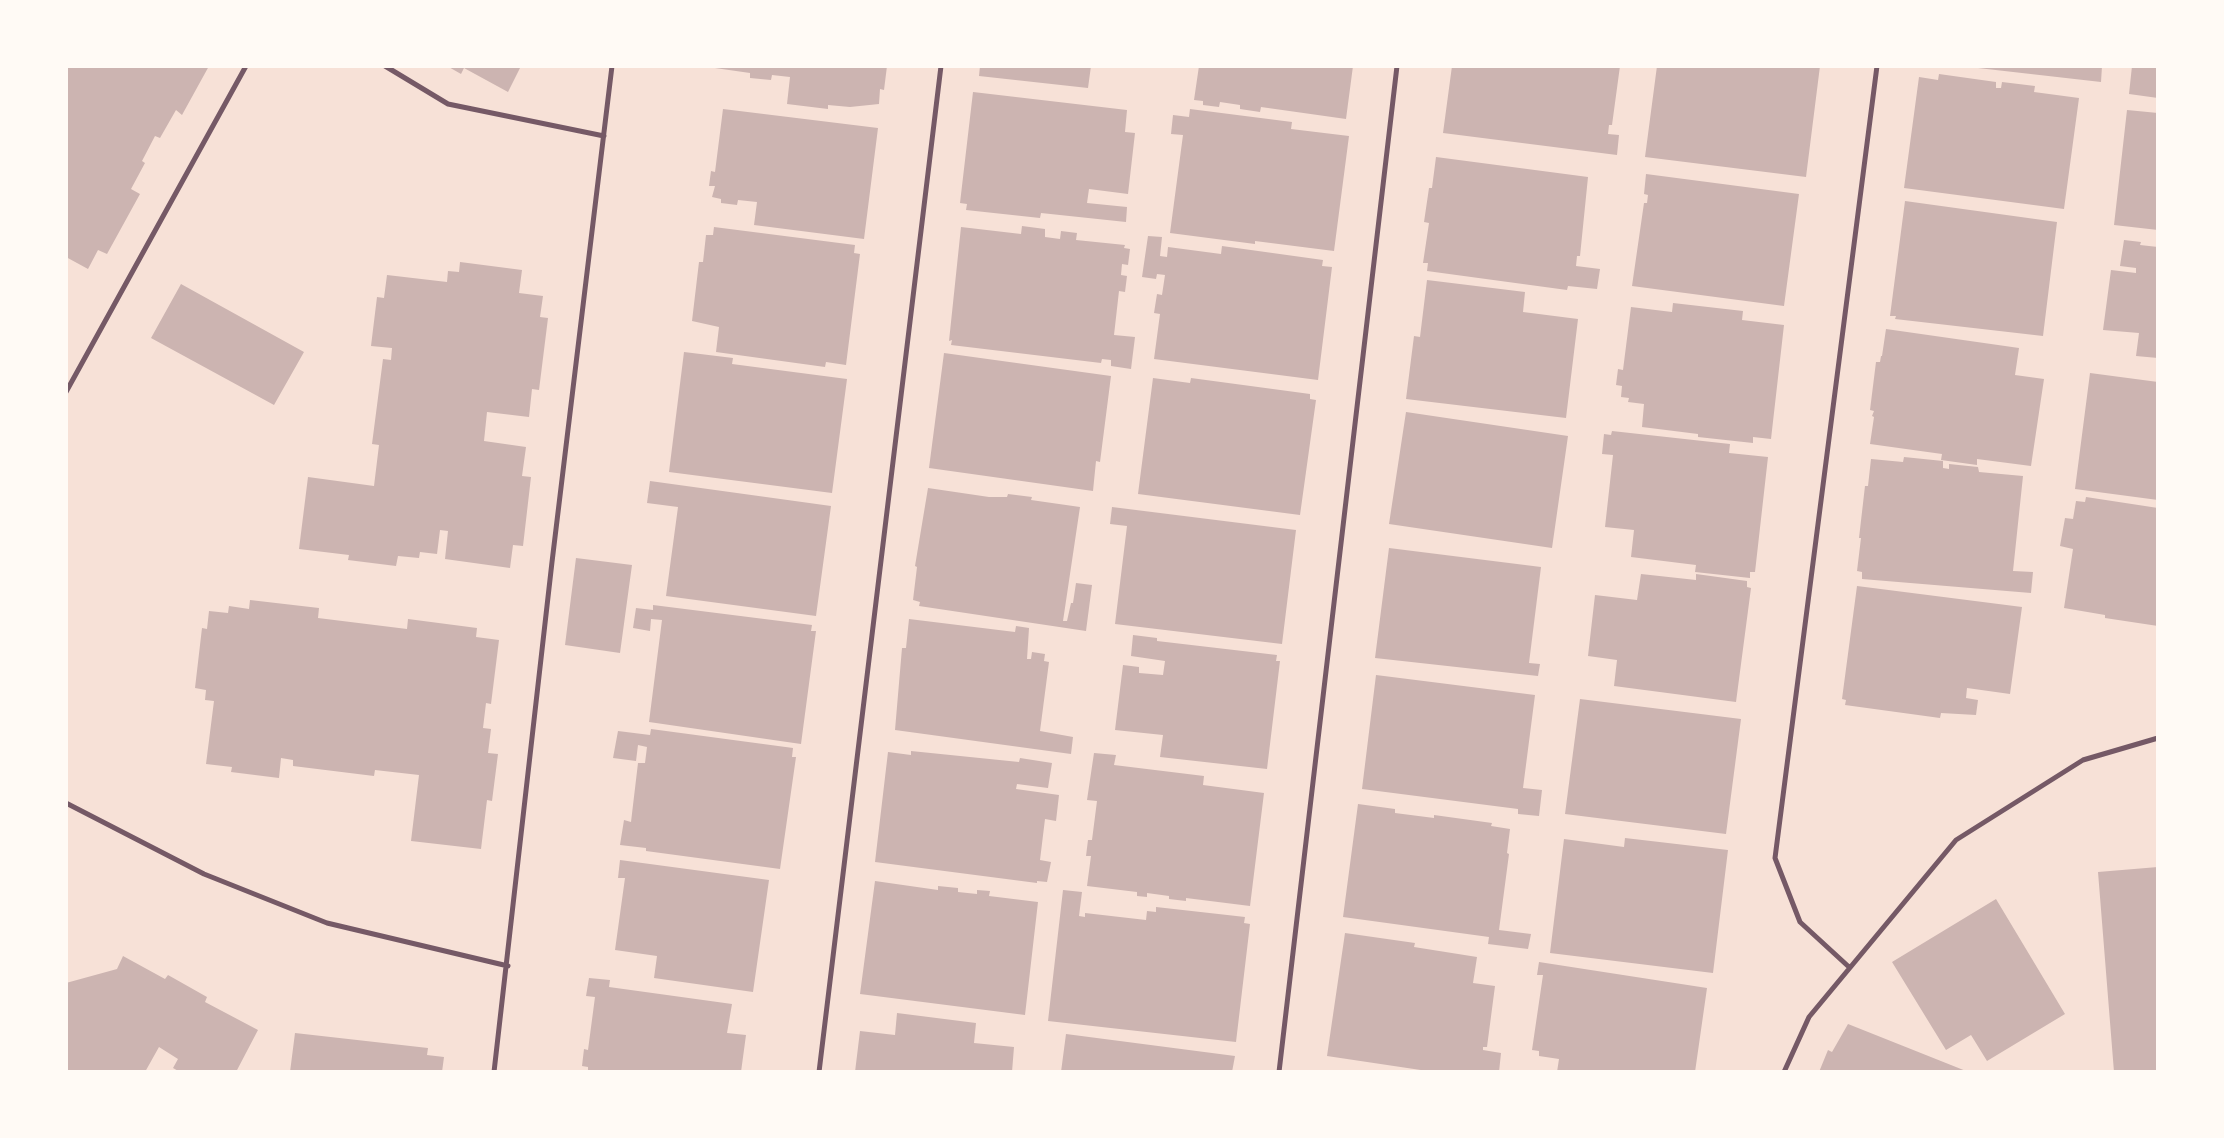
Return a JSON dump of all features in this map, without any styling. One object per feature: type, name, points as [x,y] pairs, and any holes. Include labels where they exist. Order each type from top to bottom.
[{"type":"lane","points":[[66,393],[246,66]]},
{"type":"lane","points":[[386,66],[448,104],[604,136]]},
{"type":"lane","points":[[494,1072],[612,66]]},
{"type":"lane","points":[[819,1072],[941,66]]},
{"type":"lane","points":[[1279,1072],[1396,66]]},
{"type":"lane","points":[[1849,967],[1800,922],[1775,858],[1877,66]]},
{"type":"lane","points":[[1784,1072],[1809,1017],[1956,840],[2082,760],[2158,738]]},
{"type":"lane","points":[[66,803],[204,874],[327,923],[508,966]]},
{"type":"building","points":[[66,66],[209,66],[182,115],[176,110],[160,138],[155,136],[131,189],[140,194],[107,254],[98,250],[88,269],[66,257]]},
{"type":"building","points":[[447,66],[521,66],[508,92],[464,68],[461,74]]},
{"type":"building","points":[[715,66],[887,66],[884,90],[880,89],[879,104],[850,107],[828,105],[828,109],[787,104],[790,77],[772,75],[771,80],[750,78],[750,73]]},
{"type":"building","points":[[980,66],[1091,66],[1088,88],[979,76]]},
{"type":"building","points":[[1199,66],[1353,66],[1346,119],[1261,107],[1260,112],[1220,102],[1219,107],[1203,105],[1203,101],[1194,100]]},
{"type":"building","points":[[1452,66],[1620,66],[1612,125],[1609,125],[1608,134],[1619,135],[1617,155],[1443,133]]},
{"type":"building","points":[[1657,66],[1820,66],[1806,177],[1645,157]]},
{"type":"building","points":[[2102,66],[2101,82],[1978,68]]},
{"type":"building","points":[[2132,66],[2158,66],[2158,98],[2129,94]]},
{"type":"building","points":[[1939,74],[1996,82],[1996,88],[2001,88],[2002,82],[2035,86],[2034,92],[2079,98],[2064,209],[1904,188],[1919,77],[1938,80]]},
{"type":"building","points":[[973,92],[1127,110],[1125,132],[1135,133],[1128,194],[1089,189],[1087,203],[1127,207],[1126,222],[1041,213],[1040,218],[966,210],[967,204],[960,203]]},
{"type":"building","points":[[723,109],[878,128],[864,239],[754,225],[757,202],[738,200],[737,205],[721,203],[721,199],[712,197],[715,186],[709,186],[711,171],[715,172]]},
{"type":"building","points":[[1190,109],[1292,122],[1291,129],[1349,136],[1334,251],[1170,233],[1183,135],[1171,134],[1173,115],[1189,117]]},
{"type":"building","points":[[2127,110],[2158,113],[2158,230],[2114,225]]},
{"type":"building","points":[[1436,157],[1588,177],[1580,256],[1577,256],[1576,266],[1600,269],[1597,289],[1568,286],[1567,290],[1427,271],[1428,263],[1423,263],[1429,223],[1424,222]]},
{"type":"building","points":[[1646,174],[1799,194],[1784,306],[1632,286],[1644,203],[1647,203],[1648,195],[1644,194]]},
{"type":"building","points":[[1905,201],[2057,222],[2043,336],[1895,319],[1896,316],[1890,316]]},
{"type":"building","points":[[1022,226],[1045,229],[1045,237],[1060,239],[1061,231],[1077,233],[1076,240],[1125,245],[1124,248],[1130,249],[1128,265],[1122,264],[1121,275],[1127,276],[1125,292],[1119,291],[1114,335],[1135,337],[1131,369],[1111,366],[1111,360],[1102,359],[1101,363],[951,345],[952,340],[949,341],[961,227],[1021,234]]},
{"type":"building","points":[[714,227],[855,245],[854,253],[860,254],[846,365],[826,362],[825,367],[716,352],[719,327],[692,321],[699,262],[703,262],[706,235],[713,235]]},
{"type":"building","points":[[1148,236],[1162,237],[1160,256],[1167,257],[1168,247],[1221,254],[1222,246],[1323,260],[1322,266],[1332,267],[1318,380],[1154,359],[1160,314],[1154,313],[1157,294],[1162,295],[1165,275],[1157,274],[1156,279],[1142,277]]},
{"type":"building","points":[[2124,240],[2158,247],[2158,358],[2136,356],[2139,333],[2103,330],[2111,270],[2136,273],[2136,268],[2120,266]]},
{"type":"building","points":[[460,262],[522,270],[519,293],[543,296],[540,317],[548,318],[539,390],[532,389],[529,417],[487,412],[484,441],[526,447],[522,476],[531,477],[523,546],[513,545],[510,568],[445,559],[448,531],[440,530],[437,554],[420,552],[419,558],[398,556],[396,566],[348,560],[349,555],[299,549],[308,477],[374,486],[379,445],[372,444],[383,359],[391,360],[392,348],[371,346],[377,297],[384,298],[387,275],[447,282],[448,271],[459,272]]},
{"type":"building","points":[[1427,280],[1525,292],[1523,312],[1578,319],[1566,418],[1406,399],[1414,336],[1420,337]]},
{"type":"building","points":[[181,284],[304,352],[274,405],[151,338]]},
{"type":"building","points":[[1673,303],[1743,311],[1742,320],[1784,325],[1771,439],[1753,437],[1753,443],[1642,427],[1644,404],[1628,402],[1629,398],[1621,397],[1622,386],[1616,385],[1618,369],[1623,370],[1631,307],[1672,312]]},
{"type":"building","points":[[1886,329],[2019,348],[2015,375],[2044,379],[2031,466],[1977,459],[1977,465],[1941,460],[1942,454],[1870,444],[1874,411],[1870,410],[1876,362],[1880,362],[1882,356]]},
{"type":"building","points":[[684,352],[733,358],[732,364],[847,379],[832,493],[669,472]]},
{"type":"building","points":[[944,353],[1111,376],[1100,462],[1096,461],[1093,491],[929,468]]},
{"type":"building","points":[[2090,373],[2158,382],[2158,500],[2075,489]]},
{"type":"building","points":[[1153,378],[1190,383],[1191,378],[1310,394],[1310,399],[1316,400],[1300,515],[1138,494]]},
{"type":"building","points":[[1406,412],[1568,436],[1552,548],[1389,524]]},
{"type":"building","points":[[1612,431],[1730,444],[1729,453],[1768,457],[1755,572],[1750,572],[1750,578],[1695,572],[1696,565],[1631,557],[1634,530],[1605,527],[1613,455],[1602,454],[1604,434],[1611,435]]},
{"type":"building","points":[[1904,457],[1943,461],[1943,468],[1949,469],[1949,464],[1978,467],[1979,472],[2023,476],[2013,571],[2033,572],[2031,593],[1862,579],[1862,572],[1857,571],[1859,538],[1871,459],[1903,462]]},
{"type":"building","points":[[650,481],[831,506],[816,616],[666,596],[678,507],[647,503]]},
{"type":"building","points":[[928,488],[989,497],[1007,497],[1008,494],[1032,497],[1031,500],[1080,507],[1063,621],[1067,621],[1076,583],[1092,585],[1086,631],[919,606],[920,602],[913,600],[915,566]]},
{"type":"building","points":[[2086,497],[2158,508],[2158,626],[2105,618],[2105,615],[2064,608],[2073,549],[2060,546],[2065,518],[2073,519],[2076,501],[2085,502]]},
{"type":"building","points":[[1112,507],[1296,530],[1282,644],[1115,624],[1127,526],[1110,524]]},
{"type":"building","points":[[1389,548],[1541,567],[1529,663],[1540,664],[1538,676],[1375,658]]},
{"type":"building","points":[[576,558],[632,565],[620,653],[565,645]]},
{"type":"building","points":[[1641,574],[1696,580],[1696,574],[1747,581],[1747,587],[1751,588],[1736,702],[1614,686],[1617,660],[1588,656],[1595,595],[1637,600]]},
{"type":"building","points":[[1857,586],[2022,607],[2010,694],[1967,688],[1966,698],[1978,700],[1976,715],[1941,713],[1940,718],[1845,705],[1846,700],[1842,699]]},
{"type":"building","points":[[250,600],[319,608],[318,618],[407,629],[408,619],[477,628],[476,637],[499,640],[491,704],[486,703],[483,728],[491,729],[488,753],[498,754],[492,801],[487,800],[481,849],[411,841],[419,775],[375,770],[374,776],[293,766],[293,760],[281,758],[279,778],[231,772],[232,767],[206,764],[214,701],[205,700],[206,690],[195,688],[202,628],[207,629],[209,611],[228,613],[229,606],[249,609]]},
{"type":"building","points":[[653,605],[812,625],[811,631],[816,631],[801,744],[649,722],[662,620],[651,619],[650,631],[633,628],[636,608],[653,610]]},
{"type":"building","points":[[909,619],[1015,632],[1016,626],[1029,628],[1027,659],[1031,659],[1032,652],[1045,654],[1044,661],[1049,662],[1040,731],[1073,737],[1071,754],[895,730],[902,648],[906,648]]},
{"type":"building","points":[[1133,635],[1157,638],[1157,641],[1277,655],[1276,661],[1280,661],[1267,769],[1160,757],[1163,735],[1115,730],[1123,665],[1139,667],[1139,673],[1163,675],[1165,661],[1131,656]]},
{"type":"building","points":[[1376,675],[1535,695],[1523,788],[1542,790],[1539,816],[1518,814],[1518,809],[1362,789]]},
{"type":"building","points":[[1580,699],[1741,719],[1726,834],[1565,814]]},
{"type":"building","points":[[651,729],[793,748],[792,757],[796,757],[780,869],[620,845],[624,820],[631,822],[638,763],[645,763],[647,747],[638,745],[636,761],[613,758],[618,731],[650,735]]},
{"type":"building","points":[[911,751],[1019,762],[1020,758],[1052,763],[1048,788],[1017,784],[1016,789],[1059,795],[1056,821],[1045,819],[1040,860],[1051,862],[1047,882],[1037,883],[875,862],[888,752],[911,755]]},
{"type":"building","points":[[1094,753],[1116,755],[1114,765],[1204,776],[1203,785],[1264,793],[1250,906],[1186,898],[1186,901],[1169,899],[1169,896],[1147,893],[1147,897],[1137,896],[1137,892],[1087,886],[1091,856],[1086,856],[1088,840],[1092,840],[1097,801],[1087,800]]},
{"type":"building","points":[[1358,804],[1395,809],[1395,813],[1492,823],[1491,826],[1510,829],[1499,930],[1531,934],[1528,949],[1488,944],[1489,937],[1343,917]]},
{"type":"building","points":[[1625,838],[1728,850],[1713,973],[1550,953],[1564,839],[1624,847]]},
{"type":"building","points":[[620,860],[769,880],[753,992],[654,978],[657,956],[615,950],[625,878],[618,878]]},
{"type":"building","points":[[2158,867],[2158,1072],[2114,1072],[2098,872]]},
{"type":"building","points":[[875,881],[938,890],[938,886],[958,888],[958,892],[977,894],[977,890],[990,891],[989,896],[1038,902],[1025,1015],[860,994]]},
{"type":"building","points":[[1063,890],[1082,892],[1079,916],[1085,917],[1085,913],[1146,920],[1147,911],[1156,912],[1156,907],[1245,917],[1244,923],[1250,924],[1236,1042],[1048,1021]]},
{"type":"building","points":[[1996,899],[2065,1014],[1987,1061],[1971,1035],[1946,1050],[1892,962]]},
{"type":"building","points":[[1345,933],[1415,943],[1414,947],[1477,957],[1473,983],[1495,986],[1487,1047],[1483,1047],[1483,1050],[1501,1053],[1499,1072],[1434,1072],[1327,1056]]},
{"type":"building","points":[[123,956],[165,979],[168,975],[207,997],[205,1002],[258,1030],[236,1072],[180,1072],[173,1068],[178,1059],[159,1047],[145,1072],[66,1072],[66,983],[117,969]]},
{"type":"building","points":[[1539,962],[1707,988],[1695,1072],[1557,1072],[1559,1059],[1539,1056],[1539,1051],[1532,1050],[1543,975],[1537,975]]},
{"type":"building","points":[[589,978],[610,980],[609,987],[732,1004],[727,1033],[746,1035],[741,1072],[588,1072],[588,1067],[582,1066],[584,1049],[588,1050],[595,997],[586,996]]},
{"type":"building","points":[[897,1013],[976,1023],[974,1043],[1014,1047],[1012,1072],[855,1072],[860,1031],[895,1035]]},
{"type":"building","points":[[1848,1024],[1966,1072],[1819,1072],[1828,1050],[1832,1052]]},
{"type":"building","points":[[295,1033],[428,1048],[427,1055],[444,1057],[442,1072],[290,1072]]},
{"type":"building","points":[[1066,1034],[1235,1056],[1232,1072],[1061,1072]]}]
